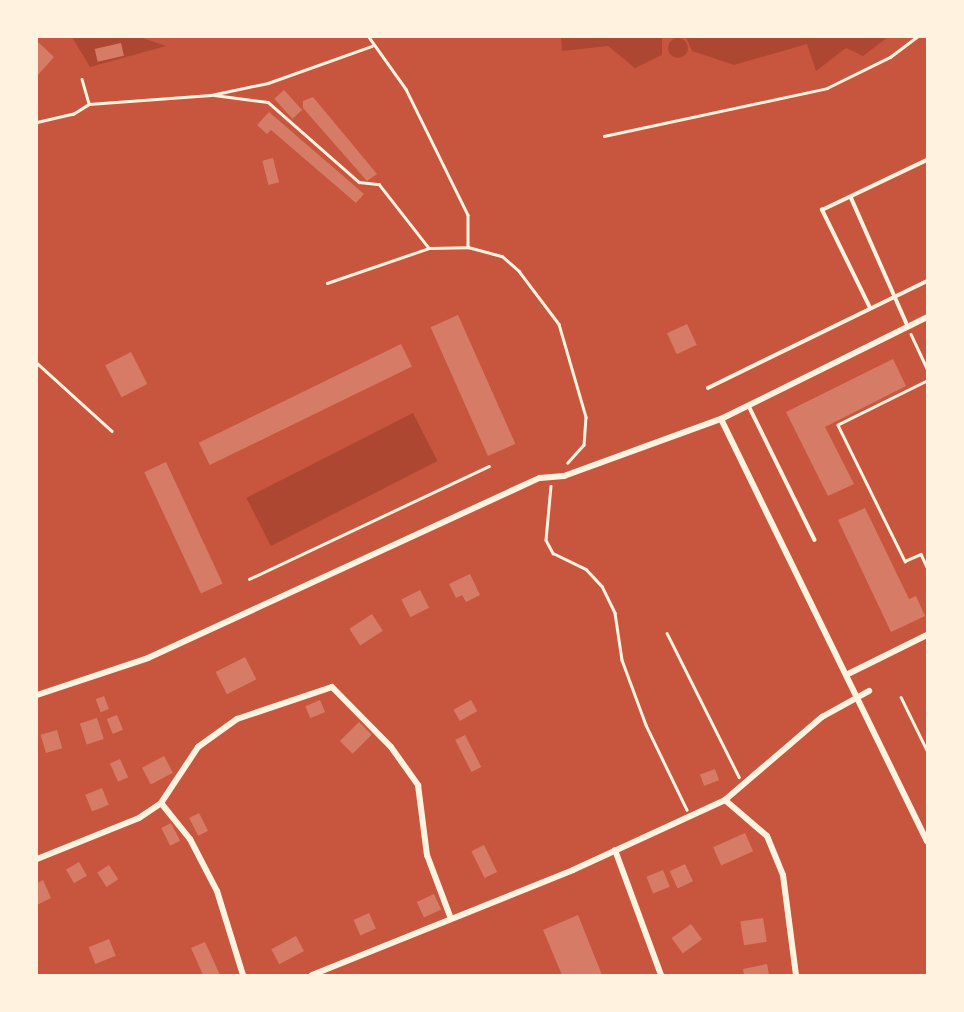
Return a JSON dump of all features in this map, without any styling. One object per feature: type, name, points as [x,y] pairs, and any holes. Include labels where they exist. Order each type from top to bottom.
[{"type":"street","points":[[37,695],[160,653],[540,478],[564,476],[721,419],[927,317]]},
{"type":"street","points":[[721,419],[848,674],[927,842]]},
{"type":"street","points":[[848,674],[927,635]]},
{"type":"street","points":[[37,859],[108,834],[161,803],[198,747],[217,731],[332,687],[391,747],[418,785],[427,855],[452,919]]},
{"type":"street","points":[[312,975],[615,850],[725,800],[822,717],[869,691]]},
{"type":"street","points":[[725,800],[767,836],[783,875],[796,975]]},
{"type":"street","points":[[161,803],[190,839],[217,891],[243,975]]},
{"type":"street","points":[[615,850],[661,975]]},
{"type":"lane","points":[[870,309],[822,210],[927,160]]},
{"type":"lane","points":[[851,197],[908,326]]},
{"type":"lane","points":[[708,388],[927,281]]},
{"type":"lane","points":[[749,406],[816,540]]},
{"type":"path","points":[[369,37],[406,89],[468,215],[468,247]]},
{"type":"path","points":[[604,136],[827,88],[890,57],[917,37]]},
{"type":"path","points":[[37,122],[73,114],[89,104],[211,95],[268,83],[373,46]]},
{"type":"path","points":[[82,79],[89,104]]},
{"type":"path","points":[[211,95],[268,102],[359,182],[379,184],[429,248]]},
{"type":"path","points":[[327,283],[429,248],[468,247],[502,256],[519,271],[559,324],[586,417],[584,445],[575,460],[563,466]]},
{"type":"path","points":[[908,326],[927,369]]},
{"type":"path","points":[[37,363],[112,431]]},
{"type":"path","points":[[927,381],[838,425],[905,561],[921,554],[927,567]]},
{"type":"path","points":[[249,579],[489,466]]},
{"type":"path","points":[[540,478],[549,482],[553,493],[547,540],[553,553],[586,569],[602,586],[615,613],[622,660],[646,725],[690,816]]},
{"type":"path","points":[[667,633],[744,786]]},
{"type":"path","points":[[901,697],[927,750]]},
{"type":"shaded area","points":[[72,37],[140,37],[166,46],[90,67]]},
{"type":"shaded area","points":[[561,37],[662,37],[662,55],[635,68],[608,46],[562,51]]},
{"type":"shaded area","points":[[686,37],[888,37],[863,56],[846,48],[816,71],[807,44],[734,65],[692,51]]},
{"type":"shaded area","points":[[678,38],[685,41],[688,48],[685,55],[678,58],[671,55],[668,48],[671,41]]},
{"type":"shaded area","points":[[413,413],[438,461],[271,546],[246,498]]},
{"type":"building","points":[[37,41],[54,57],[37,76]]},
{"type":"building","points":[[121,43],[124,56],[98,62],[95,49]]},
{"type":"building","points":[[284,90],[302,110],[292,119],[274,99]]},
{"type":"building","points":[[313,97],[377,174],[367,181],[303,108],[303,101]]},
{"type":"building","points":[[269,112],[364,194],[356,203],[271,130],[267,134],[257,125]]},
{"type":"building","points":[[273,158],[279,182],[268,185],[262,161]]},
{"type":"building","points":[[458,315],[515,444],[488,456],[431,327]]},
{"type":"building","points":[[687,324],[697,345],[677,354],[667,333]]},
{"type":"building","points":[[401,344],[412,366],[210,465],[199,443]]},
{"type":"building","points":[[131,352],[147,384],[122,397],[105,365]]},
{"type":"building","points":[[893,359],[906,386],[825,427],[854,484],[828,496],[786,412]]},
{"type":"building","points":[[166,462],[223,583],[201,594],[144,472]]},
{"type":"building","points":[[865,508],[909,599],[916,596],[925,616],[891,632],[838,520]]},
{"type":"building","points":[[470,574],[480,595],[466,602],[462,595],[456,598],[449,584]]},
{"type":"building","points":[[420,590],[429,608],[410,617],[401,600]]},
{"type":"building","points":[[372,614],[383,631],[360,645],[349,629]]},
{"type":"building","points":[[245,657],[256,679],[227,694],[216,672]]},
{"type":"building","points":[[104,696],[109,709],[101,712],[96,699]]},
{"type":"building","points":[[320,700],[325,712],[310,718],[305,706]]},
{"type":"building","points":[[471,700],[477,711],[460,721],[454,710]]},
{"type":"building","points":[[117,715],[123,730],[113,734],[107,719]]},
{"type":"building","points":[[97,718],[104,739],[87,744],[80,724]]},
{"type":"building","points":[[359,722],[372,735],[353,754],[340,741]]},
{"type":"building","points":[[57,730],[62,748],[46,753],[41,735]]},
{"type":"building","points":[[465,735],[481,767],[472,772],[455,740]]},
{"type":"building","points":[[164,756],[173,773],[151,785],[142,768]]},
{"type":"building","points":[[120,759],[128,777],[118,782],[110,763]]},
{"type":"building","points":[[715,769],[719,780],[704,786],[700,774]]},
{"type":"building","points":[[102,788],[109,805],[92,811],[85,795]]},
{"type":"building","points":[[199,813],[208,831],[198,836],[189,818]]},
{"type":"building","points":[[171,823],[180,841],[170,846],[161,828]]},
{"type":"building","points":[[745,833],[753,851],[721,866],[713,847]]},
{"type":"building","points":[[484,845],[497,872],[485,878],[471,851]]},
{"type":"building","points":[[79,862],[87,876],[74,883],[66,870]]},
{"type":"building","points":[[685,864],[693,881],[678,888],[670,871]]},
{"type":"building","points":[[109,865],[118,879],[107,887],[97,873]]},
{"type":"building","points":[[663,870],[670,887],[653,893],[646,877]]},
{"type":"building","points":[[43,880],[51,898],[37,905],[37,883]]},
{"type":"building","points":[[434,894],[441,909],[424,917],[417,902]]},
{"type":"building","points":[[369,913],[376,929],[360,935],[353,920]]},
{"type":"building","points":[[578,915],[602,975],[562,975],[543,930]]},
{"type":"building","points":[[763,918],[767,942],[744,945],[740,922]]},
{"type":"building","points":[[691,924],[702,939],[683,953],[672,938]]},
{"type":"building","points":[[296,936],[304,951],[279,964],[271,949]]},
{"type":"building","points":[[109,939],[116,956],[95,964],[89,947]]},
{"type":"building","points":[[205,942],[220,975],[203,975],[191,948]]},
{"type":"building","points":[[767,964],[769,975],[744,975],[743,969]]}]
